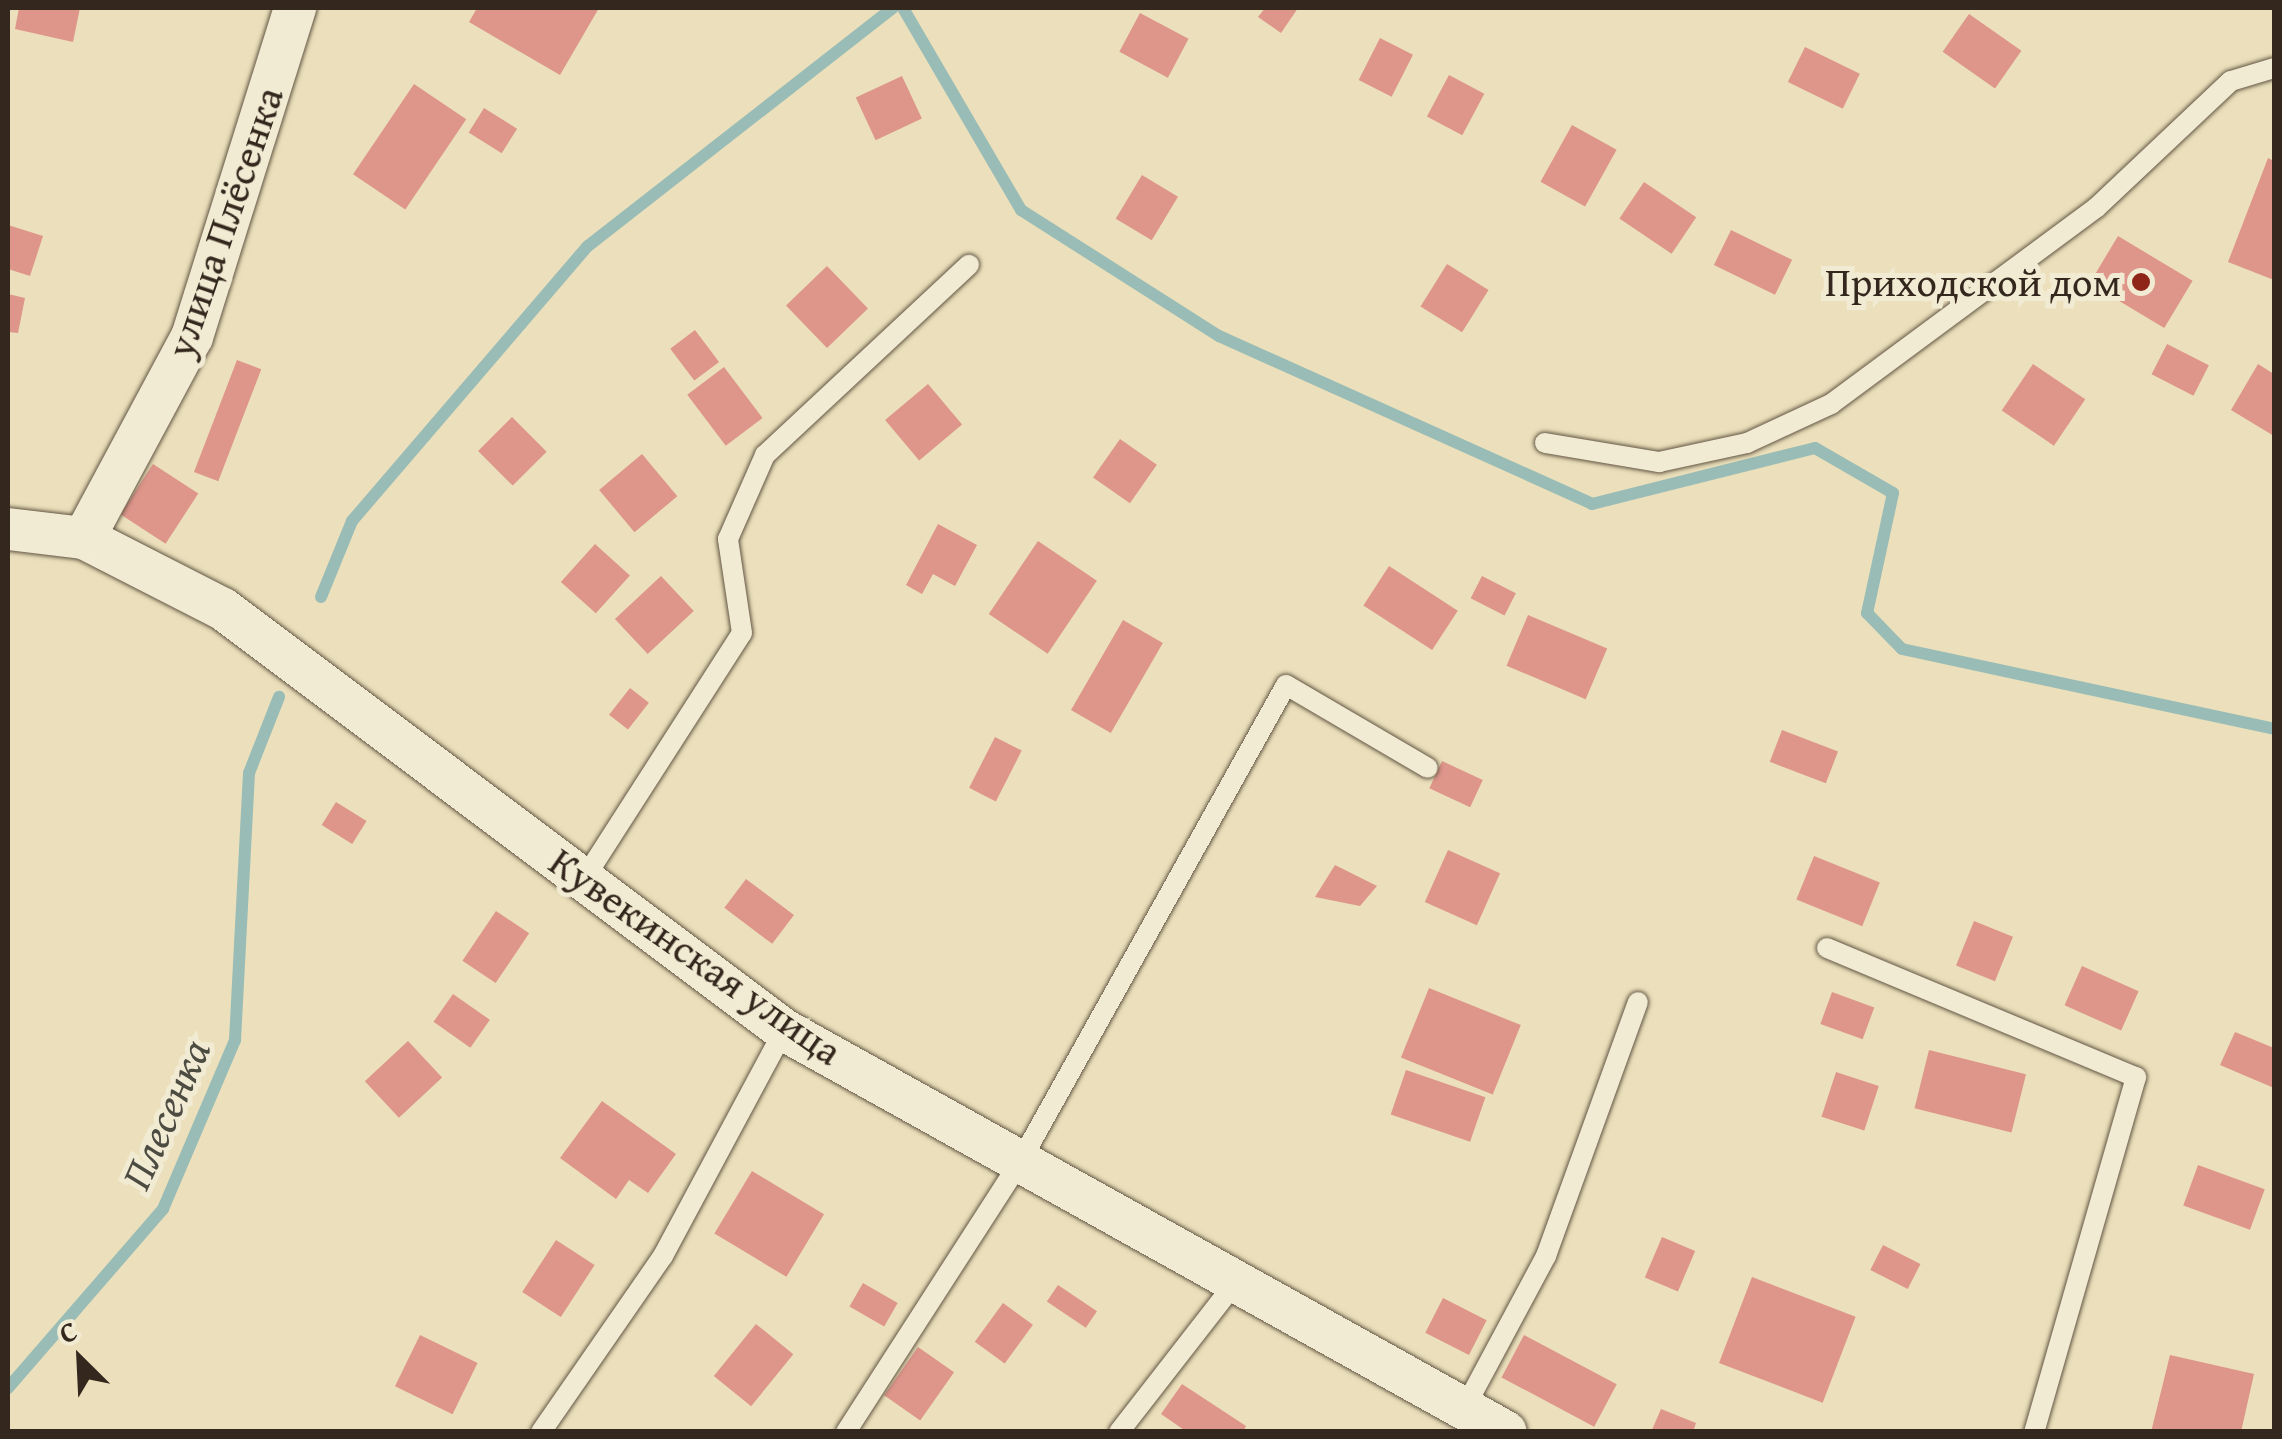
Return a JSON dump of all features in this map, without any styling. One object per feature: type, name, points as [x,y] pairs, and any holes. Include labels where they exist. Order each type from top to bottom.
[{"type":"street","name":"улица Плёсенка","points":[[84,538],[192,338],[295,8]]},
{"type":"street","name":"Кувекинская улица","points":[[8,530],[84,538],[223,609],[784,1030],[1506,1432]]},
{"type":"lane","points":[[1546,444],[1659,462],[1747,443],[1831,404],[2096,208],[2231,81],[2274,68]]},
{"type":"lane","points":[[584,879],[742,633],[728,538],[764,454],[970,265]]},
{"type":"lane","points":[[846,1432],[1020,1162],[1286,685],[1428,768]]},
{"type":"lane","points":[[1827,948],[2136,1077],[2034,1432]]},
{"type":"lane","points":[[1464,1409],[1546,1256],[1638,1002]]},
{"type":"lane","points":[[541,1432],[663,1256],[784,1030]]},
{"type":"lane","points":[[1119,1432],[1236,1282]]},
{"type":"building","points":[[19,8],[80,8],[73,42],[15,29]]},
{"type":"building","points":[[477,8],[599,8],[560,75],[469,22]]},
{"type":"building","points":[[1265,8],[1298,8],[1281,33],[1258,17]]},
{"type":"building","points":[[1140,13],[1189,39],[1168,78],[1119,52]]},
{"type":"building","points":[[1969,14],[2021,51],[1995,88],[1943,52]]},
{"type":"building","points":[[1380,38],[1413,55],[1392,97],[1359,80]]},
{"type":"building","points":[[1805,47],[1860,74],[1843,109],[1788,82]]},
{"type":"building","points":[[1449,75],[1484,94],[1462,135],[1427,116]]},
{"type":"building","points":[[902,76],[922,119],[876,140],[856,98]]},
{"type":"building","points":[[414,84],[466,119],[405,210],[353,174]]},
{"type":"building","points":[[484,108],[517,129],[502,153],[469,133]]},
{"type":"building","points":[[1572,125],[1617,150],[1585,207],[1540,182]]},
{"type":"building","points":[[2268,158],[2274,161],[2274,280],[2228,262]]},
{"type":"building","points":[[1142,175],[1178,197],[1152,240],[1116,219]]},
{"type":"building","points":[[1644,182],[1696,217],[1672,254],[1619,218]]},
{"type":"building","points":[[8,225],[43,236],[30,276],[8,269]]},
{"type":"building","points":[[1731,230],[1792,260],[1775,295],[1714,265]]},
{"type":"building","name":"Приходской дом","points":[[2118,236],[2193,281],[2164,328],[2090,283]]},
{"type":"building","points":[[1447,264],[1489,290],[1462,332],[1421,306]]},
{"type":"building","points":[[827,266],[868,308],[827,348],[786,306]]},
{"type":"building","points":[[8,294],[25,298],[18,333],[8,332]]},
{"type":"building","points":[[695,330],[719,362],[694,381],[670,349]]},
{"type":"building","points":[[2167,344],[2209,365],[2193,396],[2152,374]]},
{"type":"building","points":[[237,360],[261,369],[218,481],[194,472]]},
{"type":"building","points":[[2033,364],[2085,399],[2054,446],[2002,410]]},
{"type":"building","points":[[2258,364],[2274,374],[2274,436],[2231,410]]},
{"type":"building","points":[[724,367],[763,418],[726,446],[687,395]]},
{"type":"building","points":[[928,384],[962,425],[919,461],[885,420]]},
{"type":"building","points":[[512,417],[547,452],[513,486],[478,451]]},
{"type":"building","points":[[1120,439],[1157,465],[1130,503],[1093,478]]},
{"type":"building","points":[[642,454],[677,496],[634,532],[599,490]]},
{"type":"building","points":[[153,464],[198,493],[166,544],[120,514]]},
{"type":"building","points":[[938,524],[977,545],[955,586],[933,574],[922,594],[906,585]]},
{"type":"building","points":[[1038,541],[1097,581],[1048,654],[989,614]]},
{"type":"building","points":[[595,544],[630,575],[596,613],[561,582]]},
{"type":"building","points":[[1389,566],[1458,611],[1432,650],[1363,605]]},
{"type":"building","points":[[661,576],[694,611],[648,654],[615,619]]},
{"type":"building","points":[[1482,576],[1516,593],[1505,616],[1471,598]]},
{"type":"building","points":[[1528,615],[1607,649],[1586,699],[1507,666]]},
{"type":"building","points":[[1123,620],[1163,643],[1111,733],[1071,710]]},
{"type":"building","points":[[630,688],[649,703],[628,730],[609,715]]},
{"type":"building","points":[[1782,730],[1838,752],[1826,783],[1770,762]]},
{"type":"building","points":[[995,737],[1022,751],[996,801],[969,788]]},
{"type":"building","points":[[1442,761],[1483,780],[1470,807],[1429,788]]},
{"type":"building","points":[[336,802],[367,821],[352,844],[322,825]]},
{"type":"building","points":[[1448,850],[1500,873],[1477,925],[1425,902]]},
{"type":"building","points":[[1814,856],[1880,883],[1862,926],[1796,900]]},
{"type":"building","points":[[1335,865],[1377,886],[1360,906],[1315,897]]},
{"type":"building","points":[[746,879],[794,915],[772,944],[724,908]]},
{"type":"building","points":[[496,911],[529,933],[496,983],[462,961]]},
{"type":"building","points":[[1974,921],[2013,937],[1995,981],[1956,966]]},
{"type":"building","points":[[2082,966],[2139,991],[2121,1031],[2065,1005]]},
{"type":"building","points":[[1429,988],[1521,1025],[1493,1095],[1401,1058]]},
{"type":"building","points":[[1832,992],[1874,1007],[1863,1039],[1820,1024]]},
{"type":"building","points":[[453,994],[490,1020],[470,1048],[433,1022]]},
{"type":"building","points":[[2235,1032],[2274,1048],[2274,1088],[2220,1065]]},
{"type":"building","points":[[408,1041],[442,1078],[399,1118],[365,1081]]},
{"type":"building","points":[[1929,1050],[2026,1074],[2012,1132],[1914,1108]]},
{"type":"building","points":[[1406,1070],[1485,1097],[1470,1142],[1391,1114]]},
{"type":"building","points":[[1836,1072],[1879,1086],[1864,1131],[1821,1117]]},
{"type":"building","points":[[602,1101],[676,1154],[648,1193],[629,1180],[616,1199],[560,1158]]},
{"type":"building","points":[[2198,1165],[2265,1189],[2250,1230],[2183,1205]]},
{"type":"building","points":[[752,1171],[824,1214],[786,1277],[714,1234]]},
{"type":"building","points":[[1662,1237],[1695,1251],[1678,1292],[1645,1278]]},
{"type":"building","points":[[556,1240],[595,1265],[561,1317],[522,1292]]},
{"type":"building","points":[[1883,1245],[1920,1264],[1908,1289],[1870,1270]]},
{"type":"building","points":[[1752,1277],[1856,1317],[1823,1403],[1719,1363]]},
{"type":"building","points":[[863,1283],[898,1303],[884,1326],[850,1306]]},
{"type":"building","points":[[1058,1285],[1097,1311],[1086,1328],[1047,1302]]},
{"type":"building","points":[[1443,1298],[1487,1320],[1469,1355],[1425,1333]]},
{"type":"building","points":[[1003,1303],[1033,1325],[1005,1364],[975,1342]]},
{"type":"building","points":[[756,1324],[793,1354],[751,1406],[714,1376]]},
{"type":"building","points":[[420,1335],[478,1363],[453,1414],[395,1386]]},
{"type":"building","points":[[1524,1335],[1617,1384],[1594,1427],[1501,1377]]},
{"type":"building","points":[[918,1347],[954,1372],[920,1421],[884,1395]]},
{"type":"building","points":[[2170,1355],[2254,1374],[2241,1432],[2151,1432]]},
{"type":"building","points":[[1182,1384],[1246,1426],[1243,1432],[1187,1432],[1161,1414]]},
{"type":"building","points":[[1661,1409],[1696,1423],[1693,1432],[1651,1432]]},
{"type":"waterway","points":[[321,597],[352,521],[588,246],[893,8]]},
{"type":"waterway","points":[[903,8],[1021,210],[1219,336],[1592,504],[1815,448],[1893,493],[1867,613],[1902,649],[2274,729]]},
{"type":"waterway","name":"Плесенка","points":[[8,1388],[163,1209],[235,1040],[249,773],[279,697]]},
{"type":"place","name":"Приходской дом","points":[[2141,282]]}]
